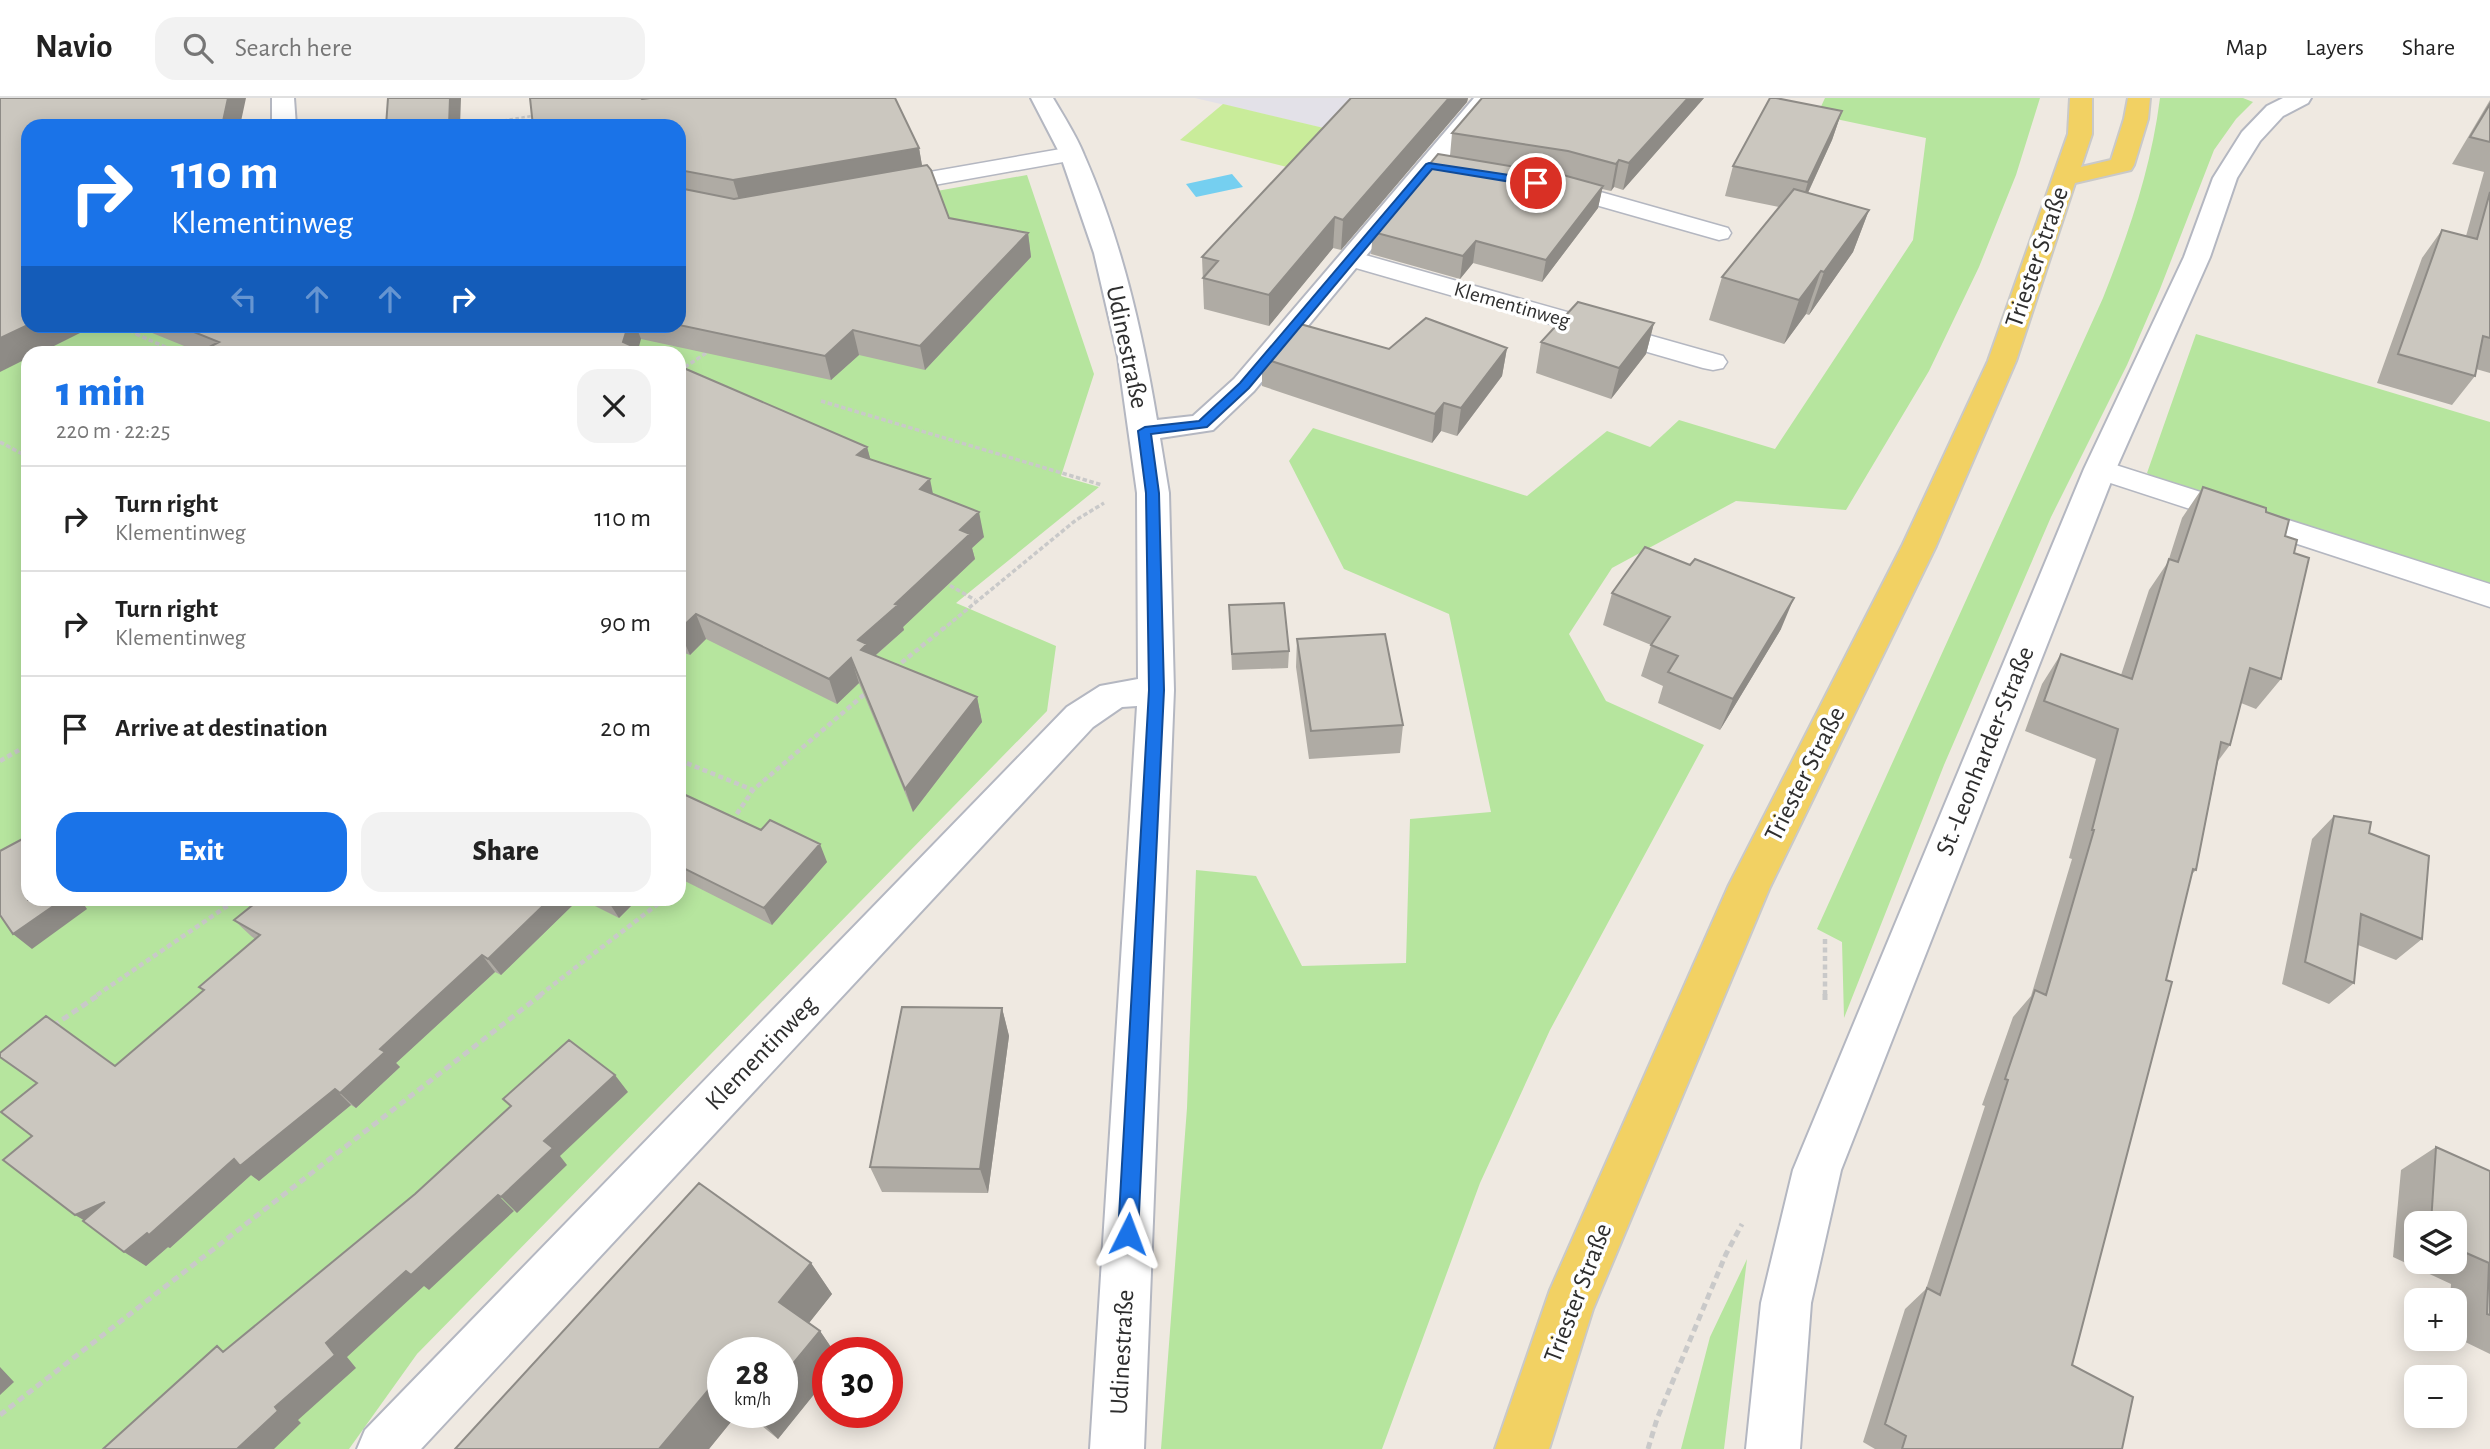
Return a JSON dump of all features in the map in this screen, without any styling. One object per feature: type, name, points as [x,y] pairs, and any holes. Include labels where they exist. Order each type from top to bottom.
[{"type":"main road","name":"Triester Straße","points":[[1522,1449],[1567,1308],[1748,887],[1919,546],[2002,361],[2080,134],[2081,98]]},
{"type":"main road","points":[[2063,179],[2122,165],[2136,119],[2139,98]]},
{"type":"street","points":[[284,98],[284,119]]},
{"type":"street","name":"Udinestraße","points":[[1042,98],[1072,154],[1107,253],[1132,357],[1153,493],[1156,690],[1116,1449]]},
{"type":"street","points":[[1145,431],[1202,424],[1244,385],[1351,259],[1443,168],[1486,98]]},
{"type":"street","name":"St.-Leonharder-Straße","points":[[1773,1449],[1786,1303],[1817,1170],[2100,469],[2197,257],[2225,178],[2250,137],[2275,111],[2300,98]]},
{"type":"street","name":"Klementinweg","points":[[384,1449],[1080,717],[1113,695],[1156,690]]},
{"type":"lane","points":[[862,191],[1072,154]]},
{"type":"lane","points":[[1522,181],[1563,187],[1719,233]]},
{"type":"lane","name":"Klementinweg","points":[[1351,259],[1713,362]]},
{"type":"lane","points":[[2100,469],[2490,596]]},
{"type":"path","points":[[514,119],[540,115]]},
{"type":"path","points":[[134,333],[163,346]]},
{"type":"path","points":[[686,366],[711,350]]},
{"type":"path","points":[[821,401],[1111,489]]},
{"type":"path","points":[[0,442],[21,453]]},
{"type":"path","points":[[885,677],[975,600],[1076,520],[1109,500]]},
{"type":"path","points":[[935,575],[956,591],[975,600]]},
{"type":"path","points":[[727,829],[753,790],[875,685]]},
{"type":"path","points":[[0,761],[21,749]]},
{"type":"path","points":[[686,763],[753,790]]},
{"type":"path","points":[[686,879],[696,868]]},
{"type":"path","points":[[45,1032],[227,906]]},
{"type":"path","points":[[0,1415],[655,906]]},
{"type":"shaded area","points":[[1195,98],[1469,98],[1417,150]]},
{"type":"green space","points":[[1825,98],[2040,98],[2016,175],[1979,267],[1929,371],[1846,510],[1736,501],[1612,568],[1569,634],[1606,701],[1704,745],[1550,1030],[1480,1183],[1382,1449],[1161,1449],[1187,1108],[1196,870],[1256,876],[1302,966],[1406,963],[1410,819],[1491,812],[1449,614],[1344,569],[1289,461],[1313,428],[1527,496],[1607,431],[1650,447],[1679,420],[1775,449],[1913,240],[1926,138],[1817,115]]},
{"type":"green space","points":[[2160,98],[2243,98],[2253,102],[2236,119],[2214,150],[2127,365],[2051,517],[1944,765],[1844,1018],[1842,942],[1817,929],[2103,298],[2138,200],[2151,150]]},
{"type":"green space","points":[[1223,104],[1404,147],[1366,187],[1180,140]]},
{"type":"green space","points":[[1027,175],[1094,374],[1061,476],[1099,487],[956,603],[1056,646],[1047,711],[417,1354],[349,1449],[0,1449],[0,215],[21,298],[21,333],[686,333],[686,236]]},
{"type":"green space","points":[[2196,334],[2490,422],[2490,590],[2162,483],[2147,473]]},
{"type":"green space","points":[[1747,1259],[1724,1449],[1681,1449],[1710,1337]]},
{"type":"water","points":[[1232,174],[1243,187],[1196,197],[1186,184]]},
{"type":"building","points":[[0,98],[228,98],[224,119],[21,119],[21,328],[0,338]]},
{"type":"building","points":[[388,98],[450,98],[449,119],[386,119]]},
{"type":"building","points":[[530,98],[895,98],[919,148],[733,180],[686,171],[686,119],[532,119]]},
{"type":"building","points":[[1351,98],[1449,98],[1343,220],[1335,217],[1269,295],[1203,278],[1218,261],[1202,257]]},
{"type":"building","points":[[1482,98],[1688,98],[1629,163],[1619,160],[1616,164],[1568,151],[1452,133]]},
{"type":"building","points":[[1770,98],[1842,111],[1808,182],[1733,166]]},
{"type":"building","points":[[2490,104],[2490,142],[2470,137]]},
{"type":"building","points":[[1438,154],[1563,175],[1603,186],[1546,260],[1476,241],[1463,256],[1373,232]]},
{"type":"building","points":[[927,165],[949,218],[1028,233],[920,346],[853,330],[825,356],[686,326],[686,189],[734,199]]},
{"type":"building","points":[[1794,189],[1869,210],[1824,272],[1821,271],[1799,300],[1722,277]]},
{"type":"building","points":[[2490,192],[2490,338],[2483,336],[2475,376],[2398,354],[2442,230],[2477,239]]},
{"type":"building","points":[[1578,302],[1654,323],[1619,368],[1541,342]]},
{"type":"building","points":[[1426,318],[1507,348],[1461,408],[1444,403],[1435,414],[1262,358],[1293,322],[1389,349]]},
{"type":"building","points":[[196,333],[626,333],[623,342],[632,346],[211,346],[219,342]]},
{"type":"building","points":[[686,369],[867,447],[857,455],[930,479],[920,489],[979,512],[960,530],[970,534],[858,640],[867,644],[861,650],[977,697],[905,789],[851,658],[829,679],[696,614],[686,623]]},
{"type":"building","points":[[2203,487],[2266,508],[2266,512],[2289,520],[2285,536],[2297,540],[2294,553],[2309,558],[2281,679],[2250,668],[2230,745],[2221,742],[2196,870],[2193,869],[2166,980],[2172,982],[2072,1365],[2133,1397],[2122,1449],[1902,1449],[1906,1436],[1885,1424],[1927,1288],[1940,1295],[2008,1080],[2005,1079],[2035,990],[2046,995],[2094,830],[2118,729],[2044,701],[2061,654],[2132,679],[2169,559],[2178,562]]},
{"type":"building","points":[[1645,547],[1690,565],[1695,559],[1794,598],[1733,699],[1668,672],[1678,656],[1651,645],[1670,617],[1612,593]]},
{"type":"building","points":[[1284,603],[1289,651],[1232,654],[1229,605]]},
{"type":"building","points":[[1385,634],[1403,725],[1311,731],[1297,639]]},
{"type":"building","points":[[686,795],[761,830],[770,820],[820,844],[764,908],[686,869]]},
{"type":"building","points":[[2334,816],[2371,822],[2369,833],[2429,856],[2422,939],[2361,914],[2354,983],[2305,962]]},
{"type":"building","points":[[21,840],[21,906],[53,906],[13,934],[0,915],[0,851]]},
{"type":"building","points":[[252,906],[543,906],[488,959],[482,955],[380,1049],[385,1052],[340,1093],[335,1089],[240,1166],[234,1159],[149,1235],[147,1233],[124,1252],[83,1221],[105,1202],[75,1215],[3,1160],[32,1136],[1,1112],[37,1083],[0,1057],[0,1053],[46,1016],[115,1066],[204,990],[199,987],[260,935],[234,920]]},
{"type":"building","points":[[902,1007],[1002,1008],[980,1169],[870,1167]]},
{"type":"building","points":[[569,1040],[615,1075],[544,1141],[553,1148],[501,1197],[498,1195],[411,1275],[406,1271],[326,1343],[335,1355],[275,1407],[278,1411],[237,1449],[103,1449],[217,1346],[223,1352],[415,1194],[511,1106],[503,1099]]},
{"type":"building","points":[[2436,1147],[2490,1171],[2490,1315],[2487,1314],[2489,1263],[2467,1253],[2467,1211],[2432,1211]]},
{"type":"building","points":[[699,1183],[811,1263],[779,1302],[820,1331],[812,1337],[798,1358],[798,1337],[707,1337],[707,1392],[659,1449],[455,1449]]},
{"type":"route","points":[[1128,1234],[1156,690],[1153,493],[1145,431],[1202,424],[1244,385],[1429,166],[1536,183]]}]
